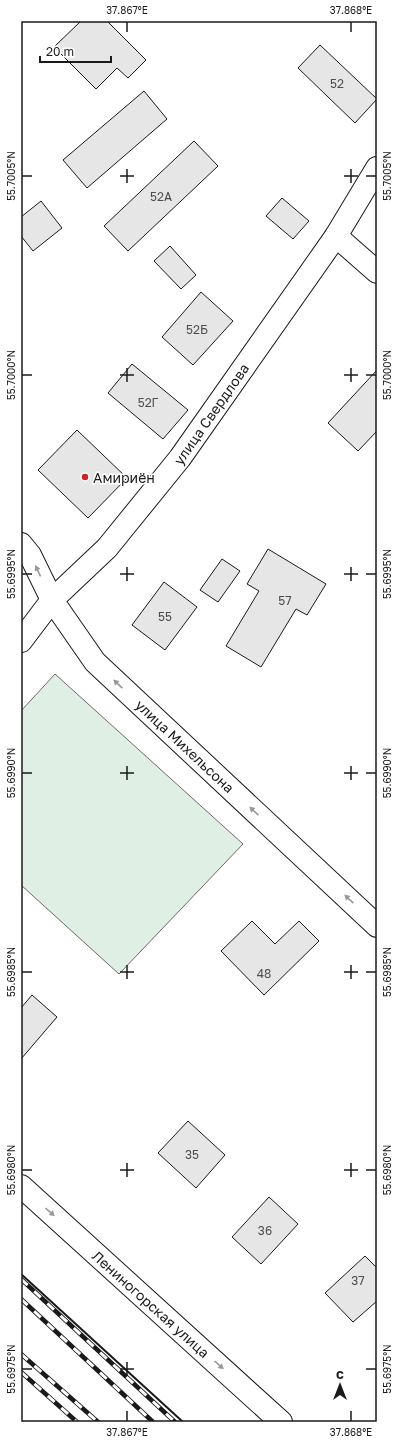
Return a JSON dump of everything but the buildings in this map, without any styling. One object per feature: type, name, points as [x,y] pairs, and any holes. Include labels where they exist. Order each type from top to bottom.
[{"type":"street","name":"улица Свердлова","points":[[21,641],[52,600],[107,548],[180,458],[336,236],[377,168]]},
{"type":"street","points":[[336,236],[377,272]]},
{"type":"street","name":"улица Михельсона","points":[[21,544],[30,555],[52,600],[95,662],[377,926]]},
{"type":"street","name":"Лениногорская улица","points":[[21,1186],[281,1422]]},
{"type":"green space","points":[[55,674],[243,844],[119,974],[21,885],[21,711]]},
{"type":"railway","points":[[21,1279],[175,1422]]},
{"type":"railway","points":[[21,1299],[153,1422]]},
{"type":"railway","points":[[21,1354],[98,1422]]},
{"type":"railway","points":[[21,1372],[77,1422]]},
{"type":"wall","points":[[21,1274],[183,1422]]},
{"type":"place","name":"Амириён","points":[[85,477]]}]
